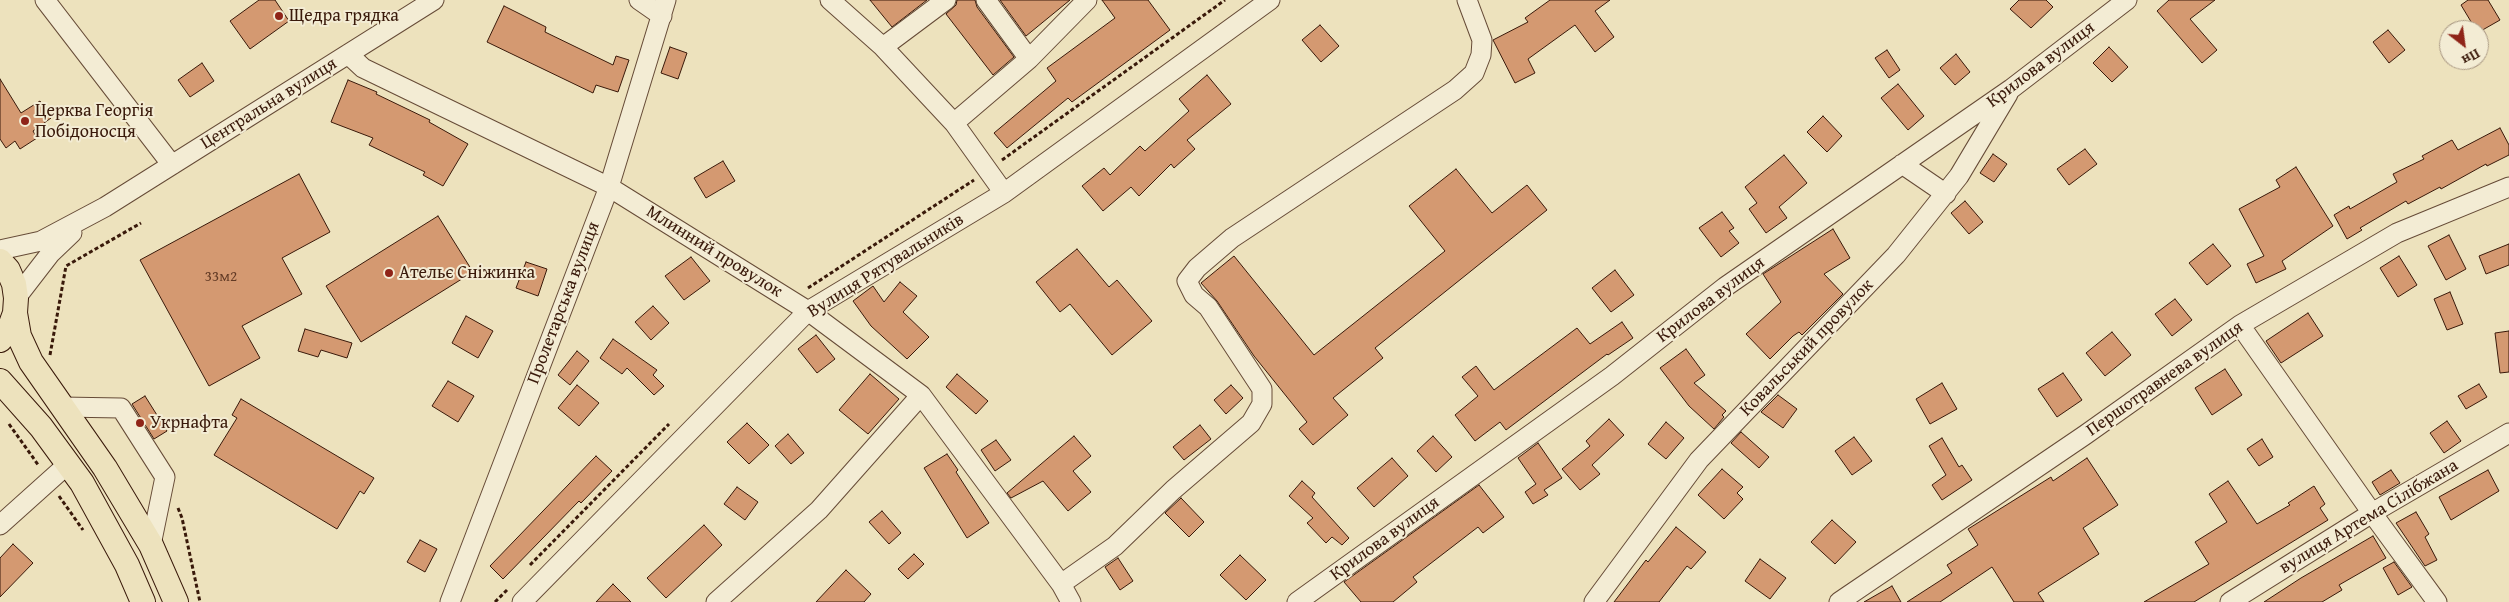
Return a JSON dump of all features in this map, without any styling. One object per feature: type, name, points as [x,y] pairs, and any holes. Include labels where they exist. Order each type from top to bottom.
[{"type":"main road","points":[[0,261],[8,270],[14,284],[19,336],[31,362],[105,468],[151,544],[176,602]]},
{"type":"main road","points":[[0,340],[10,327],[16,306]]},
{"type":"main road","points":[[0,381],[41,426],[82,484],[127,565],[143,602]]},
{"type":"street","points":[[44,0],[172,165]]},
{"type":"street","name":"Центральна вулиця","points":[[105,207],[140,193],[172,165],[434,0]]},
{"type":"street","points":[[639,0],[664,8]]},
{"type":"street","points":[[830,0],[883,47],[954,123],[1004,193]]},
{"type":"street","points":[[883,47],[946,0]]},
{"type":"street","points":[[986,0],[1030,59]]},
{"type":"street","points":[[954,123],[1030,59],[1087,0]]},
{"type":"street","name":"Вулиця Рятувальників","points":[[522,602],[808,311],[1004,193],[1270,0]]},
{"type":"street","points":[[1061,584],[1115,546],[1173,490],[1252,423],[1262,404],[1262,389],[1208,307],[1194,295],[1186,281],[1197,268],[1232,238],[1455,90],[1474,73],[1481,55],[1482,40],[1467,0]]},
{"type":"street","name":"Крилова вулиця","points":[[1298,602],[1612,376],[1724,287],[2011,89],[2127,0]]},
{"type":"street","name":"Пролетарська вулиця","points":[[450,602],[609,187],[664,8]]},
{"type":"street","name":"Млинний провулок","points":[[348,54],[363,68],[609,187],[808,311],[921,395],[1061,584],[1071,602]]},
{"type":"street","name":"Ковальський провулок","points":[[1594,602],[1699,460],[1896,255],[1946,194],[2011,89]]},
{"type":"street","points":[[1902,164],[1946,194]]},
{"type":"street","name":"Першотравнева вулиця","points":[[1839,602],[2085,435],[2240,325],[2397,233],[2509,187]]},
{"type":"street","points":[[0,250],[40,241],[105,207]]},
{"type":"street","points":[[16,306],[50,254],[105,207]]},
{"type":"street","points":[[2240,325],[2437,602]]},
{"type":"street","points":[[716,602],[819,510],[921,395]]},
{"type":"street","points":[[62,407],[121,408],[165,477],[151,544]]},
{"type":"street","name":"вулиця Артема Сілібжана","points":[[2230,602],[2372,513],[2509,433]]},
{"type":"street","points":[[0,525],[68,464]]},
{"type":"path","points":[[6,420],[86,535]]},
{"type":"building","points":[[259,0],[275,0],[289,21],[250,49],[230,21]]},
{"type":"building","points":[[870,0],[927,0],[892,27]]},
{"type":"building","points":[[957,0],[975,0],[977,7],[1014,57],[993,75],[946,14],[956,5]]},
{"type":"building","points":[[1000,0],[1070,0],[1026,36]]},
{"type":"building","points":[[1102,0],[1148,0],[1170,30],[1072,102],[1068,98],[1007,148],[994,133],[1056,81],[1047,68],[1115,18]]},
{"type":"building","points":[[1550,0],[1610,0],[1595,11],[1614,37],[1595,52],[1575,25],[1528,59],[1535,73],[1515,83],[1493,40],[1528,22],[1525,18]]},
{"type":"building","points":[[2019,0],[2046,0],[2053,7],[2031,28],[2010,9]]},
{"type":"building","points":[[2169,0],[2215,0],[2190,19],[2217,50],[2202,63],[2157,11]]},
{"type":"building","points":[[2468,0],[2488,0],[2500,20],[2489,26],[2489,20],[2470,20],[2461,5]]},
{"type":"building","points":[[504,6],[546,27],[545,32],[613,65],[616,56],[629,60],[618,92],[596,85],[593,93],[487,42]]},
{"type":"building","points":[[1320,25],[1339,46],[1321,62],[1302,40]]},
{"type":"building","points":[[2388,30],[2405,50],[2389,63],[2373,42]]},
{"type":"building","points":[[670,47],[687,53],[678,79],[661,73]]},
{"type":"building","points":[[2109,47],[2128,67],[2112,82],[2093,63]]},
{"type":"building","points":[[1887,50],[1900,70],[1889,78],[1875,58]]},
{"type":"building","points":[[1956,54],[1970,72],[1955,85],[1940,68]]},
{"type":"building","points":[[202,63],[214,81],[190,97],[178,80]]},
{"type":"building","points":[[1207,75],[1231,104],[1187,140],[1195,149],[1174,168],[1171,164],[1139,196],[1131,187],[1103,211],[1082,186],[1104,168],[1110,175],[1140,146],[1145,151],[1189,111],[1179,99]]},
{"type":"building","name":"Церква Георгія Побідоносця","points":[[0,79],[21,113],[40,101],[51,118],[33,131],[37,138],[20,149],[15,141],[6,148],[0,139]]},
{"type":"building","points":[[348,80],[377,92],[376,94],[430,120],[429,122],[468,144],[443,186],[423,175],[425,172],[369,145],[373,138],[331,122]]},
{"type":"building","points":[[1898,84],[1924,116],[1908,130],[1881,98]]},
{"type":"building","points":[[1823,116],[1842,136],[1827,152],[1807,132]]},
{"type":"building","points":[[2500,128],[2509,145],[2509,155],[2487,166],[2486,164],[2441,189],[2440,187],[2408,204],[2406,201],[2360,228],[2362,230],[2347,239],[2334,215],[2349,206],[2350,209],[2397,182],[2393,174],[2424,159],[2422,156],[2452,140],[2458,150]]},
{"type":"building","points":[[2085,149],[2097,164],[2069,185],[2057,169]]},
{"type":"building","points":[[1993,154],[2007,164],[1994,182],[1980,173]]},
{"type":"building","points":[[1784,155],[1807,183],[1779,207],[1787,218],[1766,233],[1749,209],[1757,203],[1745,187]]},
{"type":"building","points":[[723,161],[735,181],[706,198],[694,178]]},
{"type":"building","points":[[2296,167],[2333,226],[2282,261],[2286,269],[2256,283],[2247,264],[2264,256],[2239,209],[2280,187],[2276,180]]},
{"type":"building","points":[[1456,169],[1492,213],[1527,185],[1547,210],[1375,348],[1383,358],[1333,398],[1348,415],[1313,445],[1299,429],[1307,422],[1254,356],[1217,301],[1201,283],[1234,256],[1314,355],[1445,251],[1409,206]]},
{"type":"building","points":[[299,174],[330,232],[282,258],[302,294],[242,326],[260,358],[209,386],[140,260]]},
{"type":"building","points":[[1965,201],[1983,222],[1969,234],[1951,213]]},
{"type":"building","points":[[1722,212],[1734,228],[1729,231],[1739,243],[1721,257],[1699,228]]},
{"type":"building","points":[[438,216],[473,272],[361,342],[326,286]]},
{"type":"building","points":[[1833,229],[1850,258],[1824,274],[1843,294],[1802,335],[1799,332],[1793,336],[1770,359],[1746,334],[1781,302],[1763,274]]},
{"type":"building","points":[[2449,235],[2466,269],[2446,280],[2428,246]]},
{"type":"building","points":[[2213,244],[2231,266],[2207,285],[2189,263]]},
{"type":"building","points":[[2509,244],[2509,265],[2486,274],[2479,256]]},
{"type":"building","points":[[1077,249],[1109,287],[1117,280],[1152,321],[1112,355],[1070,304],[1060,312],[1036,282]]},
{"type":"building","points":[[2399,256],[2417,285],[2398,297],[2380,268]]},
{"type":"building","points":[[691,257],[710,281],[684,300],[665,276]]},
{"type":"building","points":[[526,262],[547,269],[538,296],[516,288]]},
{"type":"building","points":[[1615,270],[1634,295],[1611,312],[1592,288]]},
{"type":"building","points":[[900,282],[917,296],[903,312],[929,337],[907,359],[871,326],[853,301],[873,286],[884,302]]},
{"type":"building","points":[[2450,292],[2463,324],[2447,330],[2434,299]]},
{"type":"building","points":[[2175,299],[2192,320],[2172,336],[2155,314]]},
{"type":"building","points":[[653,306],[669,323],[651,340],[635,322]]},
{"type":"building","points":[[2308,313],[2323,336],[2281,363],[2266,341]]},
{"type":"building","points":[[466,316],[493,331],[478,358],[452,343]]},
{"type":"building","points":[[1622,322],[1633,338],[1607,354],[1506,430],[1500,422],[1475,441],[1455,415],[1478,396],[1462,377],[1476,366],[1494,390],[1577,328],[1590,344]]},
{"type":"building","points":[[305,329],[352,343],[347,358],[321,350],[318,357],[298,351]]},
{"type":"building","points":[[2509,331],[2509,372],[2500,373],[2495,333]]},
{"type":"building","points":[[2112,332],[2131,355],[2105,376],[2086,353]]},
{"type":"building","points":[[816,335],[835,359],[817,373],[798,349]]},
{"type":"building","points":[[613,339],[657,370],[653,375],[664,386],[654,395],[627,368],[622,374],[600,358]]},
{"type":"building","points":[[1686,349],[1705,375],[1694,383],[1726,411],[1722,415],[1724,417],[1714,429],[1689,406],[1660,368]]},
{"type":"building","points":[[577,351],[589,361],[570,385],[558,375]]},
{"type":"building","points":[[2225,369],[2242,395],[2212,415],[2195,388]]},
{"type":"building","points":[[2063,373],[2082,400],[2057,417],[2038,389]]},
{"type":"building","points":[[870,374],[899,399],[868,434],[839,410]]},
{"type":"building","points":[[957,374],[988,401],[976,414],[946,387]]},
{"type":"building","points":[[448,381],[474,396],[458,422],[432,406]]},
{"type":"building","points":[[1942,383],[1957,409],[1930,424],[1916,399]]},
{"type":"building","points":[[2479,384],[2487,397],[2466,409],[2458,396]]},
{"type":"building","points":[[577,385],[599,403],[579,426],[558,408]]},
{"type":"building","points":[[1231,385],[1243,398],[1226,414],[1214,400]]},
{"type":"building","points":[[1778,395],[1797,409],[1783,428],[1761,412]]},
{"type":"building","points":[[145,396],[167,431],[154,439],[132,404]]},
{"type":"building","points":[[241,399],[374,478],[364,494],[360,491],[337,529],[214,455],[237,418],[232,415]]},
{"type":"building","points":[[1609,419],[1624,435],[1592,465],[1600,474],[1580,490],[1562,469],[1590,446],[1586,441]]},
{"type":"building","points":[[2447,421],[2461,441],[2444,453],[2430,433]]},
{"type":"building","points":[[1666,422],[1684,438],[1666,459],[1648,444]]},
{"type":"building","points":[[747,423],[769,445],[749,464],[727,442]]},
{"type":"building","points":[[1200,425],[1211,439],[1184,460],[1173,447]]},
{"type":"building","points":[[1741,432],[1769,457],[1759,468],[1731,443]]},
{"type":"building","points":[[788,434],[804,453],[791,464],[775,446]]},
{"type":"building","points":[[1074,436],[1091,456],[1073,471],[1091,492],[1068,511],[1043,481],[1011,498],[1007,493]]},
{"type":"building","points":[[1433,436],[1452,457],[1436,472],[1417,451]]},
{"type":"building","points":[[1854,437],[1872,461],[1852,475],[1835,451]]},
{"type":"building","points":[[1942,438],[1959,467],[1962,465],[1972,480],[1942,500],[1932,485],[1946,475],[1929,446]]},
{"type":"building","points":[[2262,439],[2273,457],[2259,466],[2247,449]]},
{"type":"building","points":[[996,440],[1011,460],[995,471],[981,450]]},
{"type":"building","points":[[1538,443],[1562,478],[1544,490],[1548,495],[1533,504],[1525,492],[1536,484],[1518,458]]},
{"type":"building","points":[[947,454],[958,470],[956,472],[989,523],[967,538],[924,468]]},
{"type":"building","points":[[596,456],[612,471],[581,503],[579,501],[503,579],[490,566]]},
{"type":"building","points":[[1392,458],[1408,476],[1374,507],[1357,488]]},
{"type":"building","points":[[2087,458],[2118,505],[2083,528],[2099,554],[2038,593],[2044,602],[2014,602],[1992,567],[1940,602],[1907,602],[1952,573],[1947,565],[1978,545],[1968,529],[2051,477],[2053,481]]},
{"type":"building","points":[[1722,469],[1743,487],[1737,493],[1743,499],[1724,519],[1698,495]]},
{"type":"building","points":[[2391,470],[2400,483],[2380,495],[2372,482]]},
{"type":"building","points":[[2488,470],[2499,491],[2451,520],[2439,497]]},
{"type":"building","points":[[1302,481],[1315,493],[1312,497],[1349,538],[1342,545],[1332,537],[1326,543],[1307,523],[1313,518],[1289,496]]},
{"type":"building","points":[[2228,481],[2257,524],[2290,505],[2288,503],[2314,486],[2325,504],[2320,508],[2328,520],[2194,602],[2144,602],[2209,564],[2195,542],[2227,522],[2209,494]]},
{"type":"building","points":[[1479,485],[1504,517],[1483,533],[1478,527],[1413,577],[1417,582],[1393,602],[1361,602],[1344,582]]},
{"type":"building","points":[[737,487],[758,502],[745,520],[724,504]]},
{"type":"building","points":[[1181,498],[1204,522],[1189,537],[1165,513]]},
{"type":"building","points":[[882,511],[901,533],[889,544],[869,522]]},
{"type":"building","points":[[2416,512],[2429,534],[2425,537],[2437,560],[2425,566],[2396,523]]},
{"type":"building","points":[[1832,520],[1856,542],[1835,564],[1811,542]]},
{"type":"building","points":[[704,525],[722,545],[666,598],[647,578]]},
{"type":"building","points":[[1676,527],[1706,552],[1691,569],[1687,566],[1659,602],[1614,602],[1646,560],[1648,562]]},
{"type":"building","points":[[2373,536],[2386,558],[2339,585],[2342,590],[2322,602],[2264,602],[2301,578]]},
{"type":"building","points":[[420,540],[437,549],[425,572],[407,562]]},
{"type":"building","points":[[13,544],[33,563],[0,597],[0,558]]},
{"type":"building","points":[[914,554],[924,564],[908,579],[898,569]]},
{"type":"building","points":[[1240,555],[1266,580],[1246,600],[1220,575]]},
{"type":"building","points":[[1118,558],[1133,581],[1120,590],[1105,567]]},
{"type":"building","points":[[1760,559],[1786,578],[1770,599],[1745,581]]},
{"type":"building","points":[[2394,562],[2412,587],[2398,595],[2383,568]]},
{"type":"building","points":[[846,570],[871,594],[864,602],[816,602]]},
{"type":"building","points":[[613,584],[631,602],[596,602]]},
{"type":"building","points":[[1892,586],[1901,602],[1864,602]]},
{"type":"place","name":"Щедра грядка","points":[[279,16]]},
{"type":"place","name":"Церква Георгія Побідоносця","points":[[25,121]]},
{"type":"place","name":"Ательє Сніжинка","points":[[389,273]]},
{"type":"place","name":"Укрнафта","points":[[140,423]]}]
